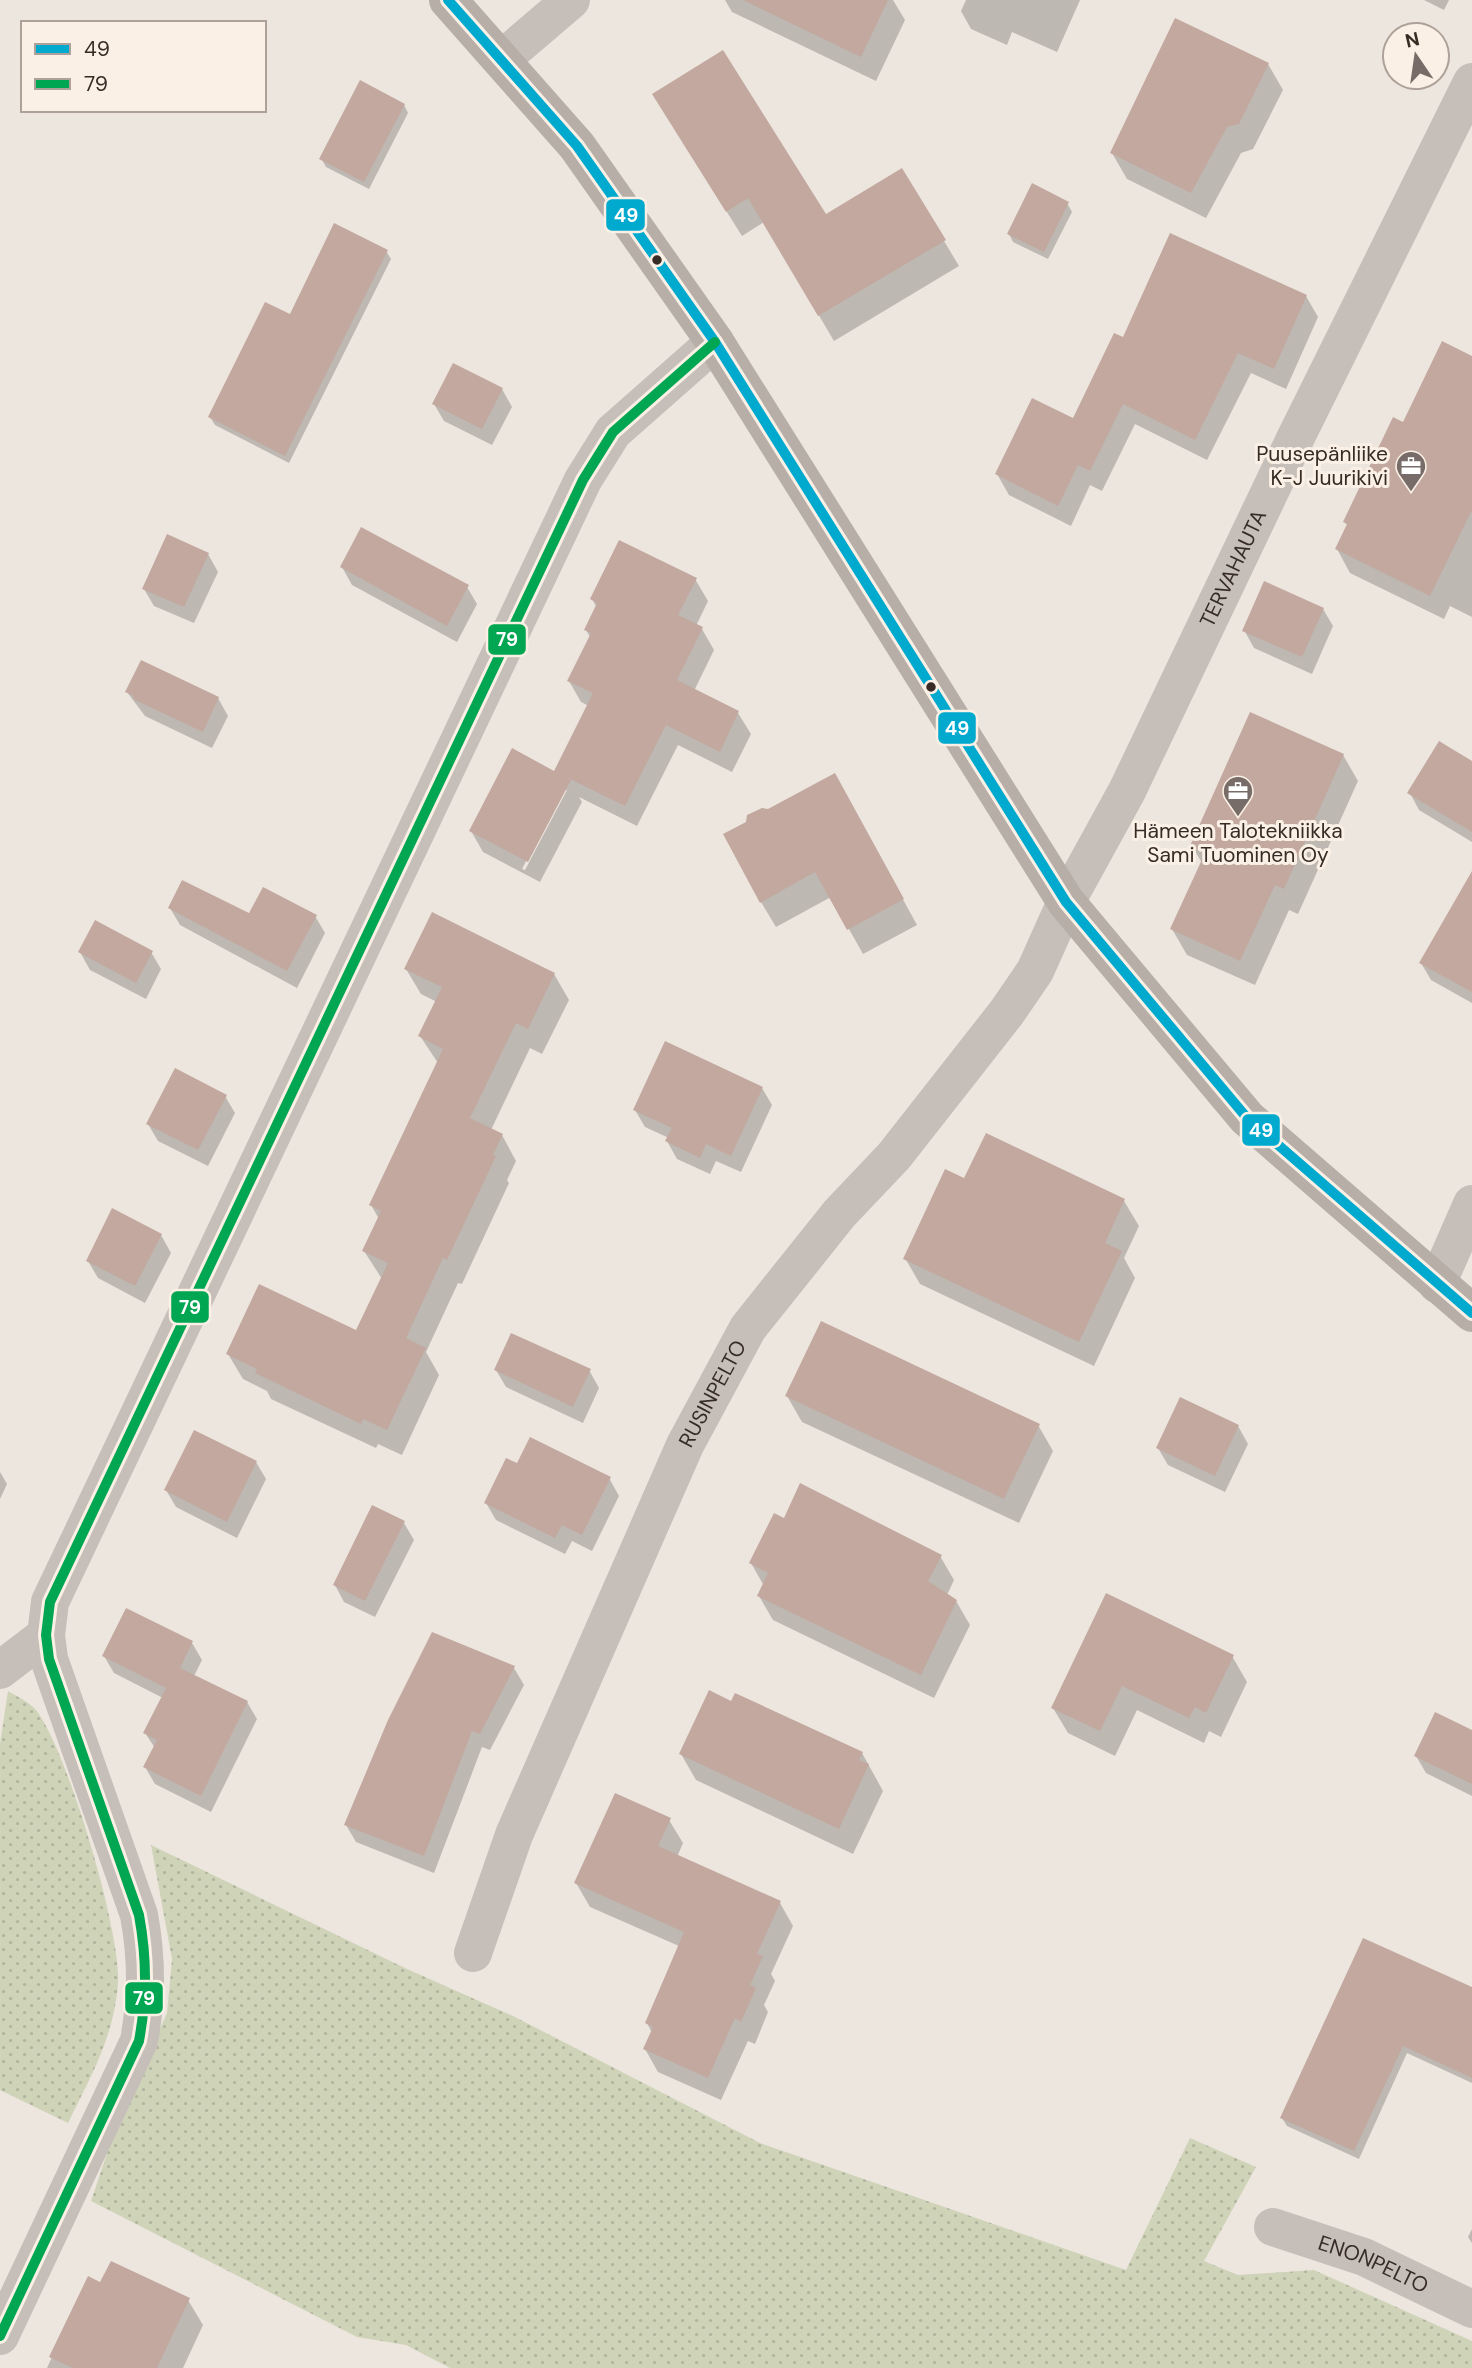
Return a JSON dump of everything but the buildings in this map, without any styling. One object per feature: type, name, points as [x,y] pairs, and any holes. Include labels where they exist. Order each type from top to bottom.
[{"type":"street","points":[[448,0],[577,146],[715,342],[1066,902],[1247,1118],[1472,1313]]},
{"type":"street","points":[[502,59],[571,0]]},
{"type":"street","name":"TERVAHAUTA","points":[[1066,902],[1127,791],[1294,441],[1472,82]]},
{"type":"street","points":[[0,2336],[139,2041],[147,1998],[146,1955],[139,1915],[49,1659],[46,1635],[50,1602],[583,480],[613,432],[715,342]]},
{"type":"street","name":"RUSINPELTO","points":[[473,1953],[514,1835],[658,1506],[685,1445],[748,1328],[839,1214],[894,1156],[1007,1012],[1035,971],[1066,902]]},
{"type":"street","points":[[1437,1284],[1472,1204]]},
{"type":"street","points":[[0,1670],[46,1635]]},
{"type":"street","name":"ENONPELTO","points":[[1273,2227],[1364,2257],[1472,2309]]},
{"type":"green space","points":[[8,1691],[35,1709],[48,1729],[62,1760],[102,1885],[117,1959],[118,1983],[112,2021],[100,2056],[68,2123],[0,2090],[0,1744]]},
{"type":"green space","points":[[151,1845],[407,1969],[513,2016],[760,2143],[1126,2270],[1190,2138],[1256,2167],[1204,2261],[1238,2275],[1314,2270],[1472,2341],[1472,2368],[450,2368],[406,2345],[357,2337],[91,2201],[117,2124],[167,2013],[172,1959]]},
{"type":"transit line","name":"49","points":[[448,0],[577,146],[715,342],[1066,902],[1247,1118],[1472,1313]]},
{"type":"transit line","name":"79","points":[[0,2336],[139,2041],[144,2009],[145,1963],[139,1915],[49,1659],[46,1635],[50,1602],[583,480],[613,432],[715,342]]},
{"type":"place","name":"Puusepänliike K-J Juurikivi","points":[[1411,493]]},
{"type":"place","name":"Hämeen Talotekniikka Sami Tuominen Oy","points":[[1238,818]]}]
